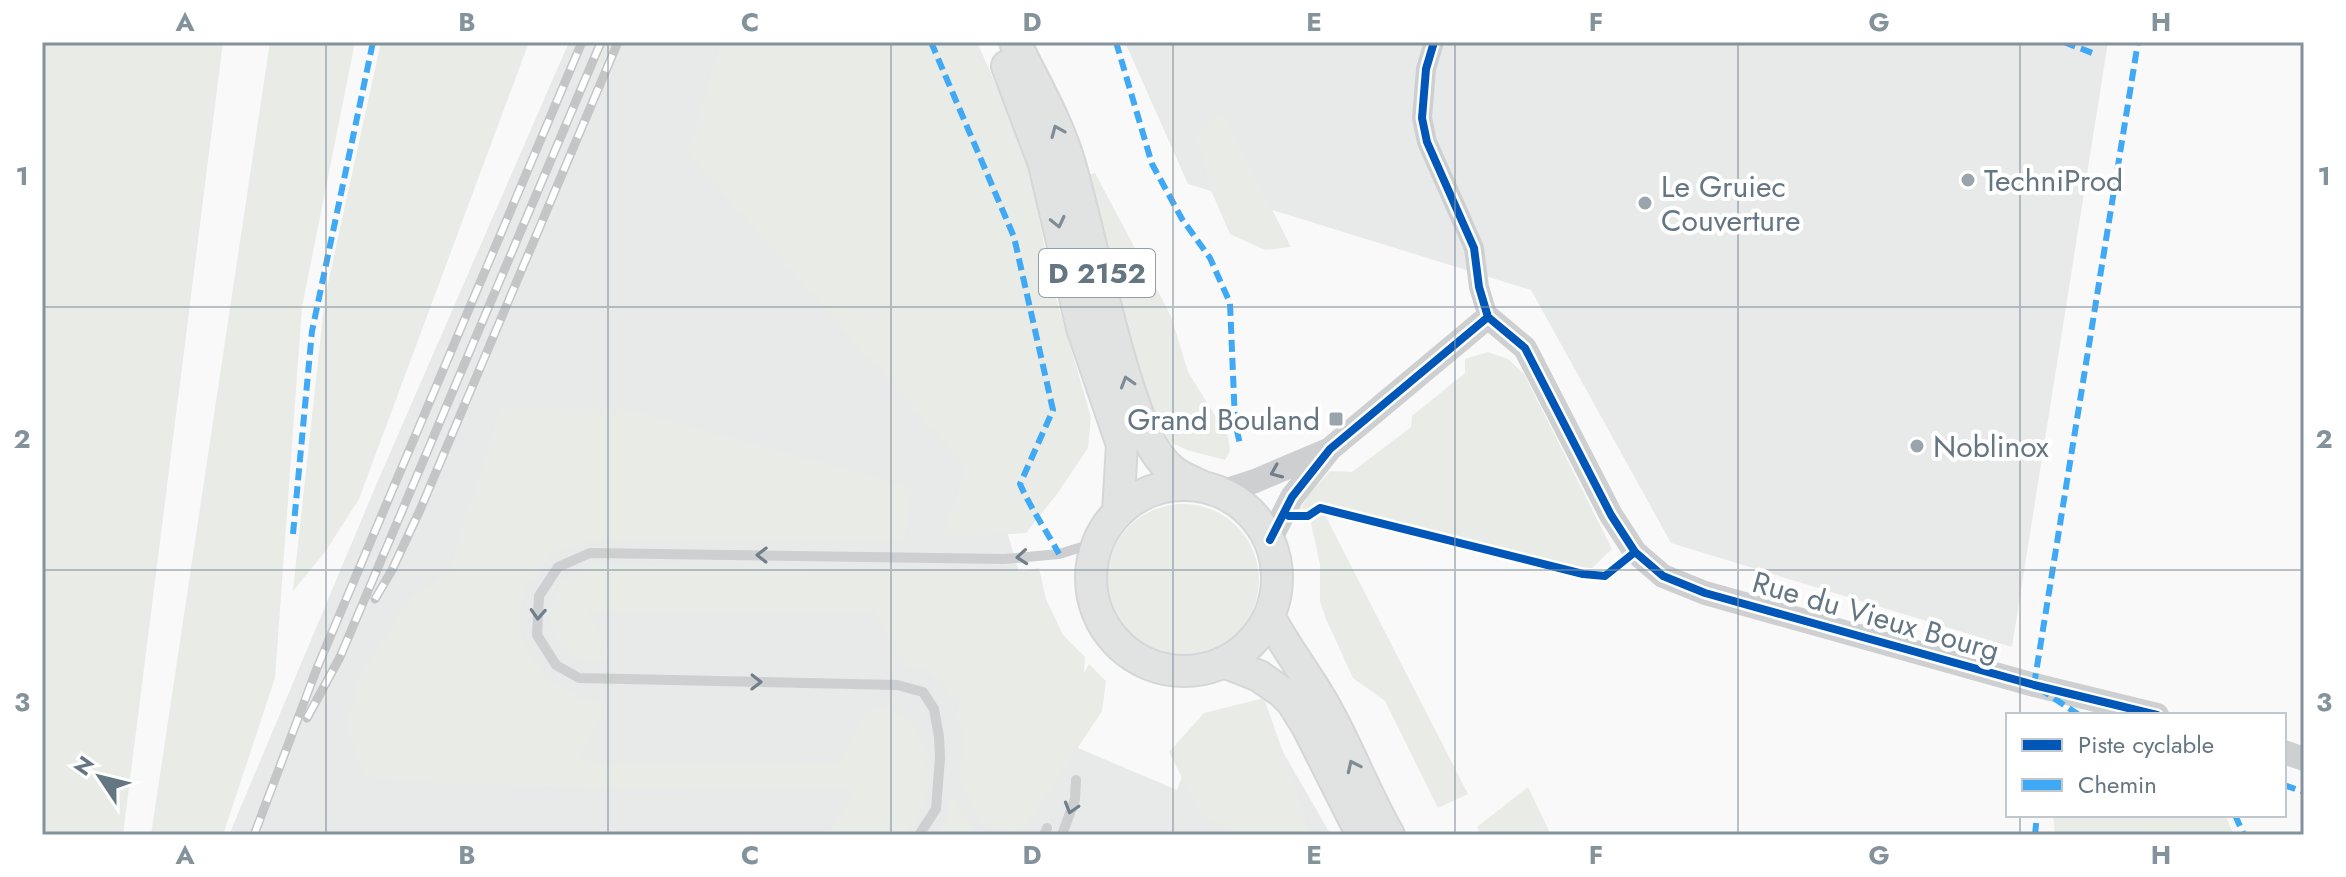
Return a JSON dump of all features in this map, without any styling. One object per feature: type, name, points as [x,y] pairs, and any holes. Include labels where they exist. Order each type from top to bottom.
[{"type":"main road","name":"D 2152","points":[[997,42],[1044,164],[1082,328],[1122,445],[1118,512]]},
{"type":"main road","name":"D 2152","points":[[1015,42],[1069,161],[1108,322],[1147,435],[1174,472],[1211,489]]},
{"type":"main road","points":[[1179,485],[1211,489],[1250,511],[1270,540],[1276,559],[1277,578],[1269,616],[1243,650],[1224,662],[1190,671],[1150,665],[1116,642],[1097,612],[1092,594],[1092,568],[1098,542],[1118,512],[1136,498],[1157,489],[1179,485]]},
{"type":"main road","points":[[1269,616],[1311,681],[1389,835]]},
{"type":"main road","points":[[1224,662],[1259,676],[1292,702],[1362,835]]},
{"type":"street","points":[[1270,540],[1292,497],[1330,449],[1488,317],[1479,287],[1474,248],[1427,142],[1422,118],[1424,80],[1434,42]]},
{"type":"street","name":"Rue du Vieux Bourg","points":[[1488,317],[1525,348],[1611,515],[1635,552],[1663,576],[1705,593],[2034,685],[2149,713]]},
{"type":"street","points":[[1211,489],[1255,481],[1330,449]]},
{"type":"lane","points":[[919,835],[936,809],[940,758],[934,709],[923,692],[897,685],[579,678],[556,665],[537,635],[539,596],[558,567],[590,553],[1004,559],[1059,554],[1098,542]]},
{"type":"lane","points":[[1062,835],[1075,799],[1076,780]]},
{"type":"shaded area","points":[[42,42],[223,42],[123,835],[42,835]]},
{"type":"shaded area","points":[[270,42],[355,42],[302,307],[275,678],[223,835],[151,835]]},
{"type":"shaded area","points":[[381,42],[529,42],[359,499],[325,552],[293,591],[325,297]]},
{"type":"shaded area","points":[[569,42],[964,42],[1003,518],[1038,636],[1080,681],[1059,740],[1177,790],[1203,722],[1257,707],[1331,835],[229,835],[377,483]]},
{"type":"shaded area","points":[[720,42],[977,42],[1026,153],[1052,284],[1091,417],[1088,448],[1026,533],[941,538],[966,468],[687,153]]},
{"type":"shaded area","points":[[1125,42],[2108,42],[2012,647],[1671,543],[1531,290],[1188,184]]},
{"type":"shaded area","points":[[1223,113],[1291,247],[1265,250],[1230,234],[1210,188],[1195,134]]},
{"type":"shaded area","points":[[1095,173],[1171,316],[1188,372],[1228,436],[1230,451],[1225,460],[1170,442],[1143,397],[1082,177]]},
{"type":"shaded area","points":[[1488,352],[1508,359],[1524,374],[1612,549],[1589,571],[1325,505],[1300,510],[1330,471],[1352,472],[1411,427],[1412,416],[1465,373],[1465,359]]},
{"type":"shaded area","points":[[500,408],[627,409],[911,487],[906,542],[585,542],[552,554],[526,587],[519,621],[525,645],[546,677],[580,698],[602,703],[606,710],[577,761],[837,764],[867,711],[881,708],[897,713],[911,723],[918,733],[924,745],[928,771],[921,813],[905,835],[827,835],[854,791],[452,785],[362,776],[346,726],[359,677],[407,601],[448,573]]},
{"type":"shaded area","points":[[1183,504],[1212,510],[1236,527],[1253,551],[1259,580],[1253,609],[1236,633],[1212,650],[1183,656],[1154,650],[1130,633],[1113,609],[1107,580],[1113,551],[1130,527],[1154,510]]},
{"type":"shaded area","points":[[1323,511],[1468,794],[1438,808],[1385,701],[1353,678],[1326,619],[1320,601],[1320,564],[1311,523]]},
{"type":"shaded area","points":[[588,565],[1023,571],[1039,568],[1046,599],[1063,635],[1085,657],[1084,673],[1089,664],[1106,681],[1102,711],[1023,831],[1011,835],[982,822],[960,786],[961,727],[955,721],[961,695],[947,698],[940,682],[932,674],[904,665],[872,611],[587,611],[611,658],[584,660],[562,648],[555,638],[550,613],[561,584]]},
{"type":"shaded area","points":[[1264,698],[1312,835],[1232,835],[1199,812],[1169,752],[1204,713]]},
{"type":"shaded area","points":[[1528,787],[1551,835],[1481,835],[1477,827]]},
{"type":"shaded area","points":[[950,794],[976,830],[986,835],[936,835],[946,820]]},
{"type":"shaded area","points":[[2053,817],[2226,817],[2234,835],[2055,835]]},
{"type":"railway","points":[[254,835],[317,668],[582,42]]},
{"type":"railway","points":[[307,718],[340,657],[601,42]]},
{"type":"railway","points":[[375,599],[420,510],[618,42]]},
{"type":"marked path","points":[[293,534],[312,331],[373,42]]},
{"type":"marked path","points":[[931,42],[1014,237],[1053,410],[1020,484],[1059,554]]},
{"type":"marked path","points":[[1116,42],[1152,164],[1182,219],[1210,258],[1230,303],[1235,422],[1240,444]]},
{"type":"marked path","points":[[2064,42],[2095,54]]},
{"type":"marked path","points":[[2076,713],[2034,685],[2138,42]]},
{"type":"marked path","points":[[2286,786],[2304,792]]},
{"type":"marked path","points":[[2035,835],[2037,817]]},
{"type":"marked path","points":[[2236,817],[2244,835]]},
{"type":"cycle path","points":[[1434,42],[1426,69],[1422,118],[1427,142],[1474,248],[1479,287],[1488,317]]},
{"type":"cycle path","points":[[1488,317],[1525,348],[1611,515],[1635,552],[1663,576],[1705,593],[2034,685],[2149,713]]},
{"type":"cycle path","points":[[1270,540],[1292,497],[1330,449],[1488,317]]},
{"type":"cycle path","points":[[1289,516],[1308,516],[1320,508],[1583,574],[1605,576],[1635,552]]},
{"type":"place","name":"TechniProd","points":[[1968,180]]},
{"type":"place","name":"Le Gruiec Couverture","points":[[1645,203]]},
{"type":"place","name":"Grand Bouland","points":[[1336,419]]},
{"type":"place","name":"Noblinox","points":[[1917,446]]}]
